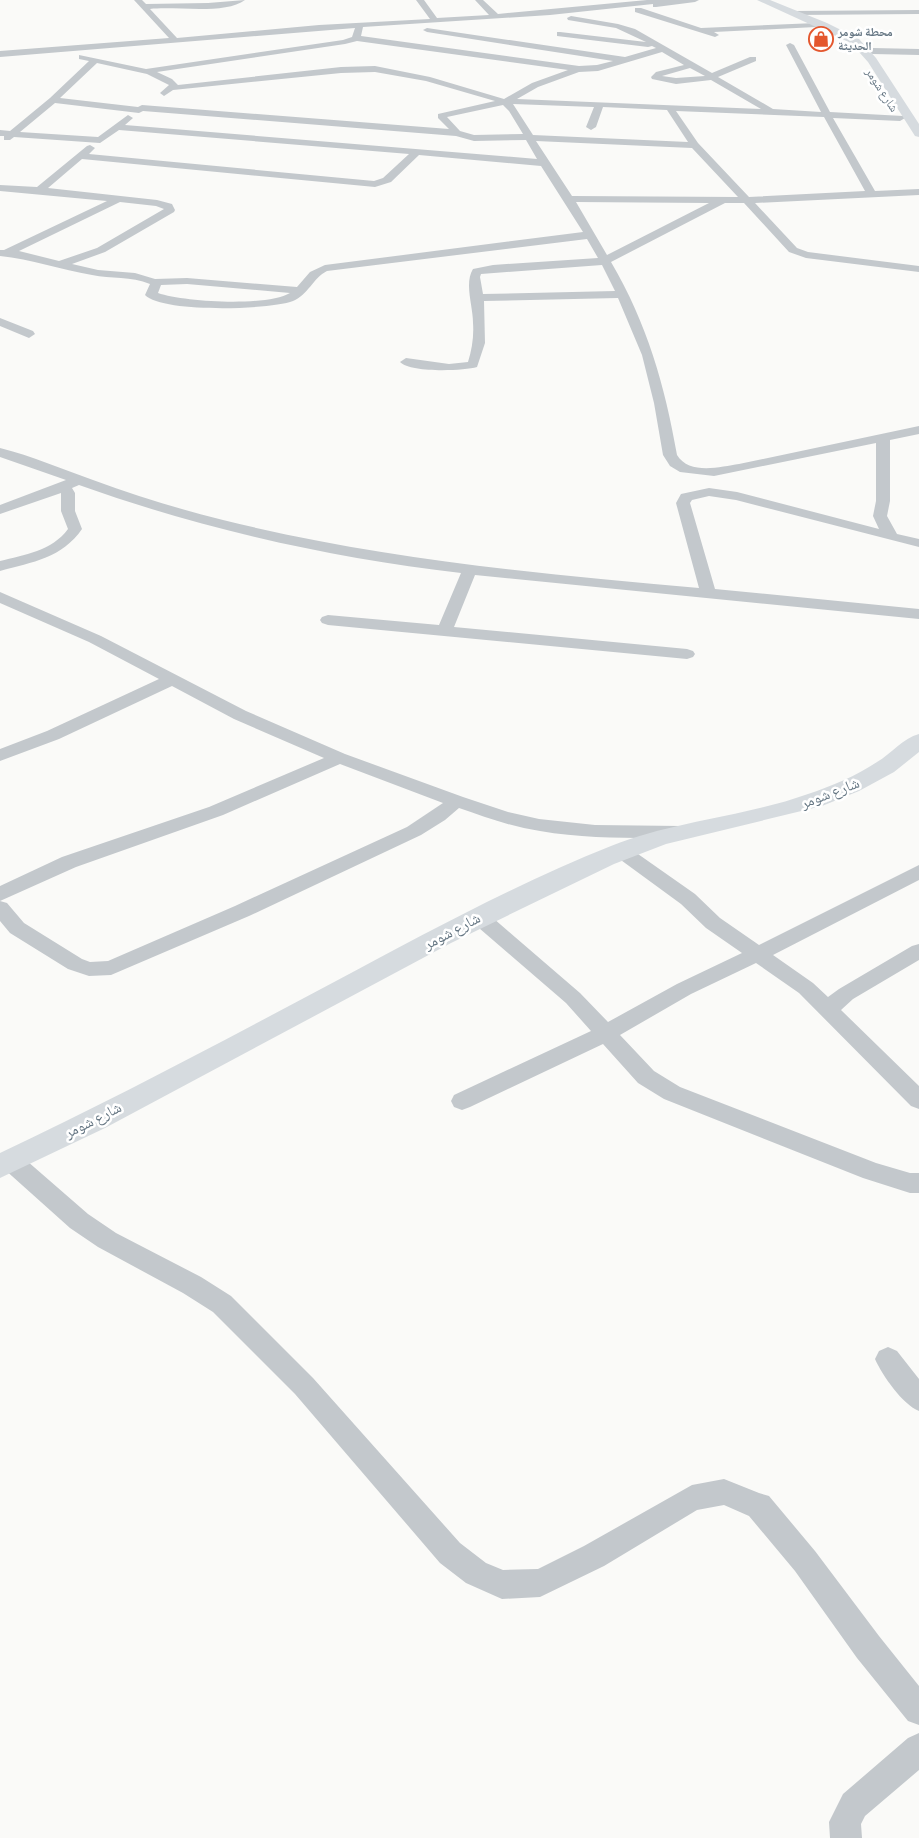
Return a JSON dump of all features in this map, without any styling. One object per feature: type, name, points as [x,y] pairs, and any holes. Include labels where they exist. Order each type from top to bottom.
[{"type":"main road","name":"شارع شومر","points":[[762,0],[819,24],[857,47],[872,60],[919,133]]},
{"type":"main road","name":"شارع شومر","points":[[857,47],[900,118],[919,144]]},
{"type":"main road","points":[[857,47],[889,50]]},
{"type":"main road","points":[[872,60],[889,50]]},
{"type":"main road","name":"شارع شومر","points":[[5,1164],[166,1082],[478,917],[621,851],[681,832],[772,813],[824,798],[855,786],[919,741]]},
{"type":"street","points":[[138,0],[153,3],[223,8],[241,0]]},
{"type":"street","points":[[420,0],[435,22]]},
{"type":"street","points":[[479,0],[496,17]]},
{"type":"street","points":[[579,0],[603,8]]},
{"type":"street","points":[[153,3],[180,31],[212,36],[292,29],[402,25],[603,8],[668,0]]},
{"type":"street","points":[[292,29],[359,28],[554,16],[695,0]]},
{"type":"street","points":[[153,3],[162,27],[175,40]]},
{"type":"street","points":[[631,8],[726,39]]},
{"type":"street","points":[[794,13],[919,12]]},
{"type":"street","points":[[554,16],[622,27],[773,112]]},
{"type":"street","points":[[718,20],[723,21],[732,29]]},
{"type":"street","points":[[676,22],[703,21]]},
{"type":"street","points":[[702,30],[819,24]]},
{"type":"street","points":[[402,25],[625,60]]},
{"type":"street","points":[[139,46],[160,36],[162,27]]},
{"type":"street","points":[[356,38],[359,28]]},
{"type":"street","points":[[175,40],[180,31]]},
{"type":"street","points":[[560,34],[660,47]]},
{"type":"street","points":[[55,51],[145,68],[330,44],[356,38],[579,69],[598,68],[660,47]]},
{"type":"street","points":[[0,54],[139,46],[175,40]]},
{"type":"street","points":[[790,45],[799,65],[872,194]]},
{"type":"street","points":[[889,50],[919,52]]},
{"type":"street","points":[[7,62],[22,53]]},
{"type":"street","points":[[692,65],[659,74],[655,77],[663,80],[686,81],[711,78],[753,59]]},
{"type":"street","points":[[0,144],[54,100],[96,60]]},
{"type":"street","points":[[145,68],[173,83],[171,88]]},
{"type":"street","points":[[39,190],[118,126],[171,88],[367,68],[427,79],[505,102],[516,112],[544,163],[570,199],[616,280],[648,355],[661,403],[670,455],[675,463],[685,469],[696,472],[714,472],[919,430]]},
{"type":"street","points":[[505,102],[528,88],[579,69]]},
{"type":"street","points":[[54,100],[140,109],[457,133],[479,139],[531,138],[695,145]]},
{"type":"street","points":[[457,133],[441,119],[442,115],[505,102],[527,101],[900,118]]},
{"type":"street","points":[[591,127],[600,104]]},
{"type":"street","points":[[670,108],[679,124],[695,145],[744,200],[793,250],[824,258],[919,269]]},
{"type":"street","points":[[118,126],[544,163]]},
{"type":"street","points":[[0,133],[100,140]]},
{"type":"street","points":[[80,156],[375,184],[387,180],[416,153]]},
{"type":"street","points":[[0,188],[39,190],[168,206],[170,210],[101,250],[60,265]]},
{"type":"street","points":[[570,199],[744,200],[919,192]]},
{"type":"street","points":[[4,253],[118,199]]},
{"type":"street","points":[[406,362],[454,367],[466,367],[473,364],[479,331],[478,298],[474,277],[477,271],[483,269],[605,261],[723,200]]},
{"type":"street","points":[[155,282],[156,285],[151,293],[154,297],[204,303],[274,302],[290,298],[300,290],[313,274],[329,267],[589,234]]},
{"type":"street","points":[[4,253],[82,270],[129,275],[155,282],[187,281],[300,290]]},
{"type":"street","points":[[478,298],[622,294]]},
{"type":"street","points":[[0,322],[29,334]]},
{"type":"street","points":[[883,438],[883,501],[880,516],[892,537]]},
{"type":"street","points":[[0,452],[181,513],[263,534],[370,555],[470,569],[919,614]]},
{"type":"street","points":[[0,510],[64,487],[78,479]]},
{"type":"street","points":[[0,566],[63,545],[71,536],[75,529],[68,511],[68,493],[64,487]]},
{"type":"street","points":[[708,592],[683,503],[686,497],[695,494],[709,492],[737,496],[919,543]]},
{"type":"street","points":[[445,630],[470,569]]},
{"type":"street","points":[[0,596],[95,639],[240,715],[339,758],[456,801],[504,817],[539,825],[595,831],[681,832]]},
{"type":"street","points":[[328,620],[445,630],[560,644],[687,654]]},
{"type":"street","points":[[0,755],[53,735],[173,679]]},
{"type":"street","points":[[0,894],[69,862],[216,812],[339,758]]},
{"type":"street","points":[[0,908],[17,928],[75,964],[89,969],[111,968],[242,911],[414,831],[438,816],[456,801]]},
{"type":"street","points":[[621,851],[688,899],[713,923],[806,988],[919,1100]]},
{"type":"street","points":[[462,1101],[605,1034],[684,989],[758,954],[919,872]]},
{"type":"street","points":[[478,917],[572,998],[646,1077],[672,1093],[871,1172],[910,1183],[919,1183]]},
{"type":"street","points":[[828,1009],[846,994],[919,951]]},
{"type":"street","points":[[5,1164],[106,1240],[192,1285],[222,1304],[304,1386],[450,1552],[476,1572],[502,1585],[540,1584],[594,1556],[692,1498],[724,1492],[759,1506],[805,1561],[868,1647],[919,1710]]},
{"type":"street","points":[[888,1359],[919,1399]]},
{"type":"street","points":[[846,1838],[845,1822],[854,1805],[919,1749]]},
{"type":"place","name":"محطة شومر الحديثة","points":[[821,39]]}]
